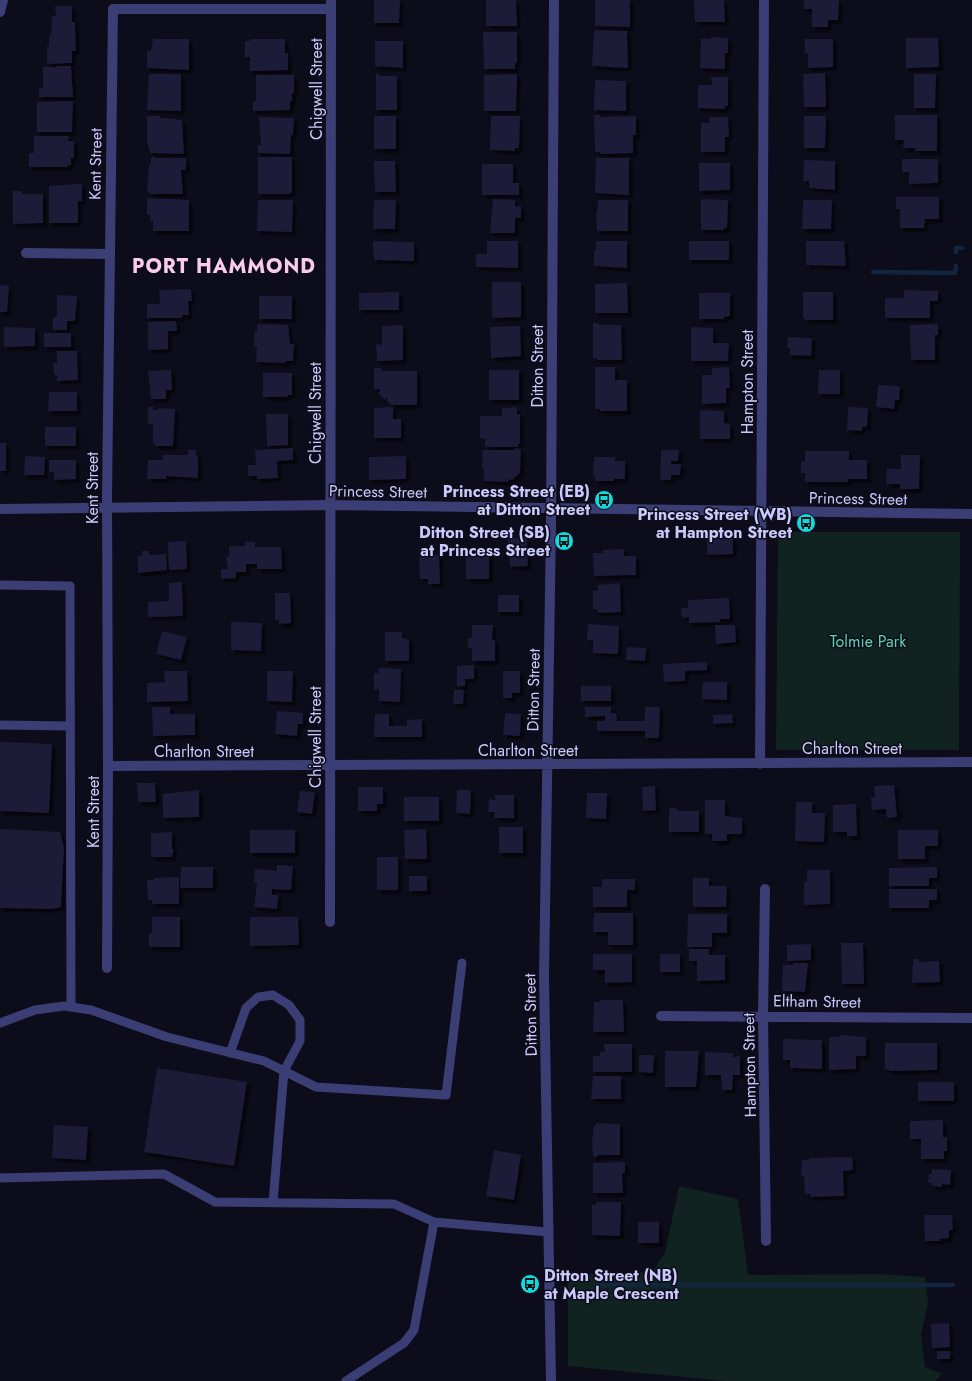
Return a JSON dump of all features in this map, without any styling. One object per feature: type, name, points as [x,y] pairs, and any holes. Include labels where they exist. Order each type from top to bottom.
[{"type":"street","points":[[0,12],[3,0]]},
{"type":"street","name":"Ditton Street","points":[[551,1381],[544,976],[551,509],[554,0]]},
{"type":"street","name":"Hampton Street","points":[[760,764],[764,0]]},
{"type":"street","name":"Kent Street","points":[[107,968],[107,507],[113,9],[331,4]]},
{"type":"street","name":"Chigwell Street","points":[[330,922],[331,4]]},
{"type":"street","points":[[26,253],[109,254]]},
{"type":"street","name":"Princess Street","points":[[0,509],[330,505],[972,514]]},
{"type":"street","name":"Charlton Street","points":[[108,766],[972,762]]},
{"type":"street","name":"Hampton Street","points":[[766,889],[763,1016],[766,1240]]},
{"type":"street","name":"Eltham Street","points":[[661,1016],[972,1018]]},
{"type":"lane","points":[[0,585],[70,586],[71,1007]]},
{"type":"lane","points":[[0,725],[70,726]]},
{"type":"lane","points":[[0,1023],[35,1010],[64,1006],[91,1010],[167,1037],[264,1061],[316,1087],[446,1095],[462,963]]},
{"type":"lane","points":[[230,1053],[246,1008],[258,997],[273,995],[289,1005],[300,1020],[300,1041],[284,1071],[273,1202]]},
{"type":"lane","points":[[0,1178],[164,1174],[215,1202],[394,1204],[434,1222],[548,1232]]},
{"type":"lane","points":[[346,1381],[404,1343],[414,1330],[434,1222]]},
{"type":"green space","name":"Tolmie Park","points":[[778,532],[960,532],[959,750],[776,750]]},
{"type":"green space","points":[[679,1186],[738,1199],[748,1275],[879,1274],[925,1277],[928,1303],[921,1334],[925,1367],[942,1374],[935,1381],[726,1381],[568,1366],[568,1275],[652,1272],[665,1253]]},
{"type":"building","points":[[374,0],[400,0],[399,23],[374,23]]},
{"type":"building","points":[[486,0],[516,0],[517,26],[486,26]]},
{"type":"building","points":[[595,0],[630,0],[630,27],[595,26]]},
{"type":"building","points":[[694,0],[724,0],[725,22],[695,22]]},
{"type":"building","points":[[804,0],[839,0],[838,20],[828,20],[828,27],[812,27],[812,9],[804,9]]},
{"type":"building","points":[[55,6],[72,6],[72,22],[75,22],[76,51],[72,51],[72,63],[47,64],[47,46],[49,46],[49,35],[51,35],[52,16],[56,16]]},
{"type":"building","points":[[594,30],[627,31],[628,68],[592,66]]},
{"type":"building","points":[[483,32],[517,32],[517,63],[515,63],[515,69],[484,69]]},
{"type":"building","points":[[711,37],[728,38],[728,53],[725,53],[725,69],[700,68],[701,39],[711,39]]},
{"type":"building","points":[[906,38],[938,38],[939,67],[906,68]]},
{"type":"building","points":[[153,39],[189,39],[189,70],[147,68],[147,51],[151,51]]},
{"type":"building","points":[[250,39],[285,39],[285,53],[288,53],[288,70],[250,71],[250,57],[245,57],[245,41],[250,41]]},
{"type":"building","points":[[805,39],[833,39],[833,67],[808,68],[808,53],[805,53]]},
{"type":"building","points":[[375,41],[403,41],[403,68],[375,66]]},
{"type":"building","points":[[71,66],[73,97],[39,97],[39,88],[43,88],[43,67]]},
{"type":"building","points":[[825,73],[826,107],[804,107],[803,74]]},
{"type":"building","points":[[149,74],[181,74],[181,111],[147,110]]},
{"type":"building","points":[[376,74],[379,74],[379,76],[397,76],[397,110],[376,110]]},
{"type":"building","points":[[517,74],[516,111],[484,111],[484,75]]},
{"type":"building","points":[[914,74],[936,74],[935,108],[914,108]]},
{"type":"building","points":[[256,75],[294,75],[294,93],[292,93],[292,101],[290,101],[290,110],[253,111],[253,102],[256,101]]},
{"type":"building","points":[[711,77],[728,77],[728,106],[725,106],[725,109],[698,108],[698,85],[712,85]]},
{"type":"building","points":[[595,80],[626,81],[626,111],[594,110]]},
{"type":"building","points":[[73,101],[72,132],[37,132],[37,102]]},
{"type":"building","points":[[594,115],[600,115],[600,117],[636,116],[636,135],[633,135],[633,153],[600,154],[600,152],[595,152]]},
{"type":"building","points":[[895,115],[937,115],[937,151],[915,151],[915,148],[903,148],[904,140],[895,140]]},
{"type":"building","points":[[147,116],[160,116],[160,118],[182,120],[184,154],[150,153],[147,140]]},
{"type":"building","points":[[374,116],[396,116],[396,149],[374,149]]},
{"type":"building","points":[[491,116],[520,116],[519,148],[515,148],[515,151],[490,150]]},
{"type":"building","points":[[804,116],[826,116],[825,148],[804,148]]},
{"type":"building","points":[[259,117],[294,118],[290,154],[258,153],[258,145],[261,145]]},
{"type":"building","points":[[710,117],[728,117],[729,137],[725,137],[725,152],[701,152],[701,123],[710,123]]},
{"type":"building","points":[[34,136],[69,136],[68,141],[74,141],[74,158],[71,158],[71,165],[68,165],[68,167],[29,167],[29,153],[34,153]]},
{"type":"building","points":[[155,156],[154,158],[186,158],[186,170],[181,170],[183,194],[150,194],[150,192],[147,192],[149,165],[151,165],[151,157]]},
{"type":"building","points":[[258,157],[292,157],[292,192],[289,194],[258,194]]},
{"type":"building","points":[[596,158],[629,158],[629,195],[595,193]]},
{"type":"building","points":[[902,159],[938,159],[938,183],[909,184],[909,172],[902,172]]},
{"type":"building","points":[[804,160],[835,161],[835,190],[809,188],[809,181],[803,181]]},
{"type":"building","points":[[374,161],[395,161],[396,192],[375,192]]},
{"type":"building","points":[[699,163],[730,163],[730,190],[699,191]]},
{"type":"building","points":[[482,164],[513,164],[513,183],[519,183],[519,195],[482,195]]},
{"type":"building","points":[[82,184],[82,201],[78,201],[78,223],[49,223],[49,186]]},
{"type":"building","points":[[13,191],[22,191],[22,194],[43,194],[43,223],[13,224]]},
{"type":"building","points":[[896,197],[939,197],[939,219],[925,219],[924,228],[900,228],[900,209],[896,209]]},
{"type":"building","points":[[147,198],[189,200],[189,231],[153,231],[153,221],[150,221],[150,215],[147,215]]},
{"type":"building","points":[[493,199],[515,200],[515,206],[521,206],[521,218],[515,218],[515,233],[490,233]]},
{"type":"building","points":[[701,199],[728,200],[727,228],[724,228],[724,230],[701,230]]},
{"type":"building","points":[[258,200],[293,200],[292,232],[257,231]]},
{"type":"building","points":[[374,200],[396,200],[395,229],[373,229]]},
{"type":"building","points":[[598,200],[628,200],[628,231],[597,231],[596,213]]},
{"type":"building","points":[[803,200],[832,200],[831,229],[802,229]]},
{"type":"building","points":[[373,241],[414,242],[414,261],[374,260]]},
{"type":"building","points":[[487,241],[518,241],[518,268],[476,267],[476,254],[487,254]]},
{"type":"building","points":[[596,241],[627,241],[627,268],[594,266],[594,250],[596,250]]},
{"type":"building","points":[[689,241],[729,241],[729,260],[689,260]]},
{"type":"building","points":[[806,241],[844,241],[846,266],[806,265]]},
{"type":"building","points":[[492,282],[521,282],[521,317],[492,318]]},
{"type":"building","points":[[627,283],[628,313],[595,313],[595,284]]},
{"type":"building","points":[[0,285],[9,286],[7,312],[0,312]]},
{"type":"building","points":[[191,289],[192,301],[188,301],[189,315],[182,315],[182,318],[147,318],[147,304],[160,304],[159,290]]},
{"type":"building","points":[[904,290],[938,291],[938,301],[930,301],[930,318],[885,318],[885,298],[904,298]]},
{"type":"building","points":[[399,292],[399,310],[359,310],[359,293]]},
{"type":"building","points":[[803,292],[833,292],[833,320],[805,320],[803,318]]},
{"type":"building","points":[[699,293],[730,293],[730,316],[724,317],[724,319],[699,319]]},
{"type":"building","points":[[57,295],[77,296],[75,321],[67,321],[67,330],[53,330],[53,317],[56,317],[57,313]]},
{"type":"building","points":[[259,296],[292,296],[292,319],[259,319]]},
{"type":"building","points":[[176,321],[177,331],[168,331],[168,349],[148,350],[148,322]]},
{"type":"building","points":[[593,323],[598,323],[599,325],[621,325],[622,360],[597,360],[597,358],[593,358]]},
{"type":"building","points":[[257,324],[288,325],[290,344],[294,344],[293,361],[286,361],[286,363],[256,362],[257,347],[254,347]]},
{"type":"building","points":[[938,324],[938,335],[935,335],[935,360],[911,360],[910,325]]},
{"type":"building","points":[[403,325],[403,360],[377,361],[376,344],[382,345],[382,326]]},
{"type":"building","points":[[520,326],[521,356],[491,358],[490,327]]},
{"type":"building","points":[[4,327],[35,328],[35,346],[4,347]]},
{"type":"building","points":[[691,327],[713,328],[713,343],[729,343],[728,361],[691,361]]},
{"type":"building","points":[[44,333],[71,333],[71,347],[44,347]]},
{"type":"building","points":[[788,337],[812,338],[811,356],[790,355],[790,348],[787,348]]},
{"type":"building","points":[[57,351],[77,351],[78,380],[57,381],[57,375],[54,375],[53,363],[57,363]]},
{"type":"building","points":[[595,367],[615,367],[615,380],[627,380],[627,411],[600,411],[600,409],[595,409]]},
{"type":"building","points":[[729,367],[730,388],[726,388],[726,403],[702,404],[702,375],[712,375],[712,368]]},
{"type":"building","points":[[374,368],[382,368],[381,371],[417,371],[417,405],[391,405],[387,401],[387,397],[385,400],[378,393],[380,391],[379,389],[374,389]]},
{"type":"building","points":[[171,370],[172,390],[166,390],[166,399],[151,399],[148,371]]},
{"type":"building","points":[[489,370],[519,370],[519,400],[489,400]]},
{"type":"building","points":[[819,370],[840,370],[840,394],[818,394]]},
{"type":"building","points":[[263,373],[292,373],[292,395],[288,395],[287,397],[263,397]]},
{"type":"building","points":[[878,385],[900,386],[899,400],[895,400],[894,409],[876,407]]},
{"type":"building","points":[[49,392],[77,392],[77,411],[48,411]]},
{"type":"building","points":[[148,407],[153,407],[153,410],[158,410],[158,408],[175,409],[173,446],[155,446],[155,443],[153,443],[153,425],[148,424]]},
{"type":"building","points":[[393,407],[393,419],[401,419],[401,438],[374,438],[374,408]]},
{"type":"building","points":[[517,407],[517,414],[520,414],[520,444],[518,444],[518,447],[485,447],[485,439],[480,438],[480,416],[502,416],[502,408]]},
{"type":"building","points":[[848,407],[868,408],[867,427],[862,427],[862,431],[847,430]]},
{"type":"building","points":[[700,410],[724,411],[724,423],[730,424],[730,439],[700,439]]},
{"type":"building","points":[[266,414],[288,414],[288,445],[267,446]]},
{"type":"building","points":[[45,427],[76,427],[76,446],[45,446]]},
{"type":"building","points":[[0,443],[6,443],[6,471],[0,471]]},
{"type":"building","points":[[293,448],[293,460],[277,461],[278,478],[257,479],[257,476],[248,476],[248,465],[256,465],[255,450]]},
{"type":"building","points":[[514,448],[521,449],[520,473],[512,480],[508,479],[508,482],[484,481],[484,468],[482,468],[483,450],[514,450]]},
{"type":"building","points":[[188,450],[196,450],[196,455],[198,455],[198,478],[166,476],[166,479],[147,479],[148,460],[163,460],[163,455],[188,455]]},
{"type":"building","points":[[661,450],[679,450],[678,461],[671,461],[671,464],[681,464],[680,475],[671,475],[671,480],[660,480]]},
{"type":"building","points":[[805,451],[849,451],[849,460],[867,460],[867,479],[848,479],[848,482],[805,482],[805,473],[801,473],[801,462],[805,461]]},
{"type":"building","points":[[901,455],[920,455],[919,489],[900,489],[900,484],[886,484],[887,469],[901,469]]},
{"type":"building","points":[[25,456],[45,457],[44,475],[24,475]]},
{"type":"building","points":[[406,456],[406,479],[369,480],[369,457]]},
{"type":"building","points":[[594,457],[615,457],[615,461],[625,461],[625,479],[614,479],[614,481],[595,481],[596,477],[593,477]]},
{"type":"building","points":[[49,460],[76,460],[76,479],[54,480],[54,472],[49,472]]},
{"type":"building","points":[[733,536],[733,554],[707,555],[707,537]]},
{"type":"building","points":[[508,538],[527,538],[528,566],[510,567]]},
{"type":"building","points":[[186,541],[187,569],[169,570],[168,542]]},
{"type":"building","points":[[245,542],[255,542],[255,547],[281,547],[282,569],[257,569],[257,564],[246,564],[246,572],[236,572],[236,578],[221,579],[221,569],[228,569],[226,557],[229,557],[229,546],[245,546]]},
{"type":"building","points":[[624,549],[624,556],[636,556],[636,575],[594,576],[593,553],[603,553],[603,550]]},
{"type":"building","points":[[142,551],[149,551],[149,555],[166,554],[167,570],[138,573],[138,556],[142,555]]},
{"type":"building","points":[[466,553],[489,553],[489,579],[466,579]]},
{"type":"building","points":[[439,555],[440,584],[428,584],[428,579],[420,579],[419,556]]},
{"type":"building","points":[[182,582],[183,616],[148,617],[148,602],[169,601],[169,583]]},
{"type":"building","points":[[620,583],[621,612],[598,613],[597,609],[593,609],[593,591],[598,591],[598,585]]},
{"type":"building","points":[[275,593],[290,593],[291,623],[279,624],[279,620],[275,620]]},
{"type":"building","points":[[498,595],[519,595],[519,612],[498,612]]},
{"type":"building","points":[[729,598],[730,619],[720,619],[720,622],[689,623],[689,617],[682,618],[681,608],[688,608],[688,600]]},
{"type":"building","points":[[231,622],[262,623],[261,651],[231,650]]},
{"type":"building","points":[[588,624],[619,626],[618,654],[593,653],[593,640],[587,640]]},
{"type":"building","points":[[472,625],[493,625],[492,640],[495,640],[495,661],[472,661],[472,648],[468,648],[468,638],[472,638]]},
{"type":"building","points":[[715,625],[735,625],[736,642],[716,644]]},
{"type":"building","points":[[162,631],[187,637],[181,660],[156,654]]},
{"type":"building","points":[[385,632],[402,632],[402,637],[409,640],[409,661],[385,661]]},
{"type":"building","points":[[627,647],[646,648],[645,661],[626,660]]},
{"type":"building","points":[[707,662],[707,670],[685,671],[685,681],[664,682],[663,664]]},
{"type":"building","points":[[474,665],[474,679],[465,679],[465,686],[457,686],[457,666]]},
{"type":"building","points":[[379,668],[401,669],[400,702],[379,701],[379,690],[374,690],[374,673],[379,674]]},
{"type":"building","points":[[164,671],[187,671],[188,701],[147,702],[147,683],[165,682]]},
{"type":"building","points":[[267,671],[293,671],[292,702],[267,701]]},
{"type":"building","points":[[503,671],[520,671],[520,693],[512,693],[512,698],[503,698]]},
{"type":"building","points":[[703,682],[727,682],[727,700],[702,699]]},
{"type":"building","points":[[581,686],[611,686],[611,701],[581,701]]},
{"type":"building","points":[[454,690],[464,690],[463,704],[453,704]]},
{"type":"building","points":[[152,707],[170,707],[170,714],[195,714],[195,735],[153,736]]},
{"type":"building","points":[[585,707],[611,707],[611,713],[616,713],[617,721],[645,721],[645,707],[660,707],[659,738],[645,738],[645,731],[597,731],[597,721],[605,721],[605,716],[585,717]]},
{"type":"building","points":[[277,711],[303,713],[303,724],[298,724],[297,736],[275,734]]},
{"type":"building","points":[[505,713],[521,714],[520,736],[503,735]]},
{"type":"building","points":[[375,714],[389,714],[389,726],[407,726],[407,720],[422,719],[422,737],[374,737]]},
{"type":"building","points":[[732,714],[733,723],[713,724],[713,715]]},
{"type":"building","points":[[0,742],[52,744],[49,813],[0,811]]},
{"type":"building","points":[[137,783],[155,783],[156,802],[138,802]]},
{"type":"building","points":[[894,785],[897,817],[887,818],[886,809],[872,810],[871,797],[875,797],[874,786]]},
{"type":"building","points":[[655,786],[656,810],[643,811],[642,787]]},
{"type":"building","points":[[358,787],[383,787],[383,804],[377,804],[377,811],[358,811]]},
{"type":"building","points":[[199,790],[199,817],[163,818],[163,794]]},
{"type":"building","points":[[457,790],[471,790],[470,814],[456,813]]},
{"type":"building","points":[[300,791],[315,792],[312,814],[297,812]]},
{"type":"building","points":[[587,793],[607,793],[606,819],[586,818]]},
{"type":"building","points":[[495,795],[514,795],[514,818],[494,818],[494,812],[488,812],[489,799],[495,800]]},
{"type":"building","points":[[404,797],[439,797],[439,821],[404,821]]},
{"type":"building","points":[[705,800],[725,800],[725,816],[742,818],[742,834],[727,834],[727,841],[712,841],[712,834],[705,834]]},
{"type":"building","points":[[796,802],[812,802],[812,813],[825,813],[824,842],[795,841]]},
{"type":"building","points":[[856,804],[857,836],[847,836],[847,832],[833,832],[833,805]]},
{"type":"building","points":[[671,808],[676,808],[678,811],[699,811],[699,832],[669,832],[669,810]]},
{"type":"building","points":[[499,827],[523,827],[523,853],[499,853]]},
{"type":"building","points":[[0,829],[60,832],[64,848],[61,907],[52,909],[0,908]]},
{"type":"building","points":[[426,829],[427,859],[405,859],[404,830]]},
{"type":"building","points":[[250,830],[295,830],[295,853],[250,853]]},
{"type":"building","points":[[898,830],[938,830],[938,846],[925,846],[925,859],[898,859]]},
{"type":"building","points":[[172,832],[172,849],[174,849],[172,857],[151,857],[151,833]]},
{"type":"building","points":[[377,857],[398,857],[398,890],[377,890]]},
{"type":"building","points":[[277,865],[293,866],[291,890],[272,889],[272,895],[278,895],[277,909],[254,907],[257,883],[254,883],[255,869],[277,871]]},
{"type":"building","points":[[181,867],[213,867],[213,888],[180,888]]},
{"type":"building","points":[[937,867],[937,878],[929,878],[929,886],[889,886],[889,868]]},
{"type":"building","points":[[807,870],[830,870],[830,904],[804,905],[804,882],[807,882]]},
{"type":"building","points":[[409,876],[427,876],[427,891],[409,891]]},
{"type":"building","points":[[179,877],[179,904],[152,904],[152,900],[148,900],[147,880],[154,880],[154,878]]},
{"type":"building","points":[[693,878],[709,878],[709,886],[727,886],[726,907],[693,907]]},
{"type":"building","points":[[602,879],[635,879],[635,890],[627,890],[627,907],[593,907],[593,887],[602,887]]},
{"type":"building","points":[[889,889],[937,889],[937,900],[929,900],[929,908],[889,908]]},
{"type":"building","points":[[594,913],[633,913],[633,945],[608,945],[608,932],[593,932]]},
{"type":"building","points":[[688,914],[727,914],[727,933],[712,933],[712,947],[687,947]]},
{"type":"building","points":[[152,917],[180,917],[180,947],[149,947],[149,933],[152,933]]},
{"type":"building","points":[[250,917],[298,917],[299,945],[250,946]]},
{"type":"building","points":[[841,943],[863,943],[864,984],[842,984]]},
{"type":"building","points":[[811,944],[811,960],[787,961],[787,945]]},
{"type":"building","points":[[689,949],[709,949],[709,955],[725,955],[725,980],[697,981],[697,961],[689,961]]},
{"type":"building","points":[[593,954],[632,954],[632,982],[605,983],[605,970],[593,970]]},
{"type":"building","points":[[660,954],[680,954],[680,972],[660,972]]},
{"type":"building","points":[[913,959],[919,959],[919,962],[939,961],[940,982],[912,983]]},
{"type":"building","points":[[793,963],[808,963],[805,992],[782,991],[783,965],[793,965]]},
{"type":"building","points":[[600,1000],[623,1000],[624,1032],[593,1032],[594,1002],[600,1002]]},
{"type":"building","points":[[840,1035],[866,1037],[866,1056],[856,1056],[856,1069],[829,1070],[829,1037],[840,1037]]},
{"type":"building","points":[[783,1039],[822,1040],[822,1069],[790,1068],[790,1060],[783,1060]]},
{"type":"building","points":[[885,1043],[937,1043],[937,1070],[889,1071],[889,1069],[885,1069]]},
{"type":"building","points":[[604,1044],[632,1044],[632,1072],[593,1072],[593,1056],[600,1056],[600,1052],[605,1052]]},
{"type":"building","points":[[665,1051],[699,1051],[696,1087],[665,1087]]},
{"type":"building","points":[[705,1052],[733,1053],[733,1057],[740,1056],[740,1075],[733,1075],[732,1090],[722,1090],[721,1075],[705,1075]]},
{"type":"building","points":[[639,1055],[654,1055],[653,1073],[639,1072]]},
{"type":"building","points":[[157,1068],[247,1082],[234,1166],[144,1152]]},
{"type":"building","points":[[593,1076],[621,1076],[621,1099],[591,1099]]},
{"type":"building","points":[[918,1082],[954,1082],[954,1101],[918,1101]]},
{"type":"building","points":[[943,1120],[943,1137],[947,1137],[947,1151],[944,1151],[944,1159],[921,1159],[921,1139],[910,1139],[910,1121]]},
{"type":"building","points":[[596,1123],[620,1124],[620,1155],[598,1155],[598,1157],[593,1157],[592,1140],[594,1126],[596,1126]]},
{"type":"building","points":[[54,1125],[88,1127],[86,1160],[52,1158]]},
{"type":"building","points":[[494,1150],[521,1155],[514,1200],[486,1196]]},
{"type":"building","points":[[852,1157],[853,1170],[843,1171],[844,1196],[810,1197],[810,1194],[805,1194],[804,1176],[801,1177],[802,1160],[809,1160],[809,1158]]},
{"type":"building","points":[[625,1162],[625,1173],[622,1173],[623,1193],[593,1193],[593,1163]]},
{"type":"building","points":[[932,1169],[951,1170],[950,1185],[942,1184],[942,1187],[931,1186],[932,1183],[928,1183],[929,1174],[932,1174]]},
{"type":"building","points":[[596,1202],[621,1202],[620,1236],[592,1235],[592,1205],[596,1205]]},
{"type":"building","points":[[924,1215],[952,1215],[953,1230],[949,1230],[949,1238],[940,1239],[940,1241],[925,1241]]},
{"type":"building","points":[[638,1222],[659,1222],[659,1243],[638,1243]]},
{"type":"building","points":[[949,1323],[950,1347],[932,1348],[931,1324]]},
{"type":"building","points":[[937,1351],[950,1351],[950,1359],[937,1359]]},
{"type":"waterway","points":[[956,252],[956,248],[962,248]]},
{"type":"waterway","points":[[873,272],[955,273],[956,266]]},
{"type":"waterway","points":[[597,1285],[953,1285]]},
{"type":"place","name":"Princess Street (EB) at Ditton Street","points":[[604,500]]},
{"type":"place","name":"Princess Street (WB) at Hampton Street","points":[[806,523]]},
{"type":"place","name":"Ditton Street (SB) at Princess Street","points":[[564,541]]},
{"type":"place","name":"Ditton Street (NB) at Maple Crescent","points":[[530,1284]]},
{"type":"district","name":"PORT HAMMOND","points":[[224,266]]}]
